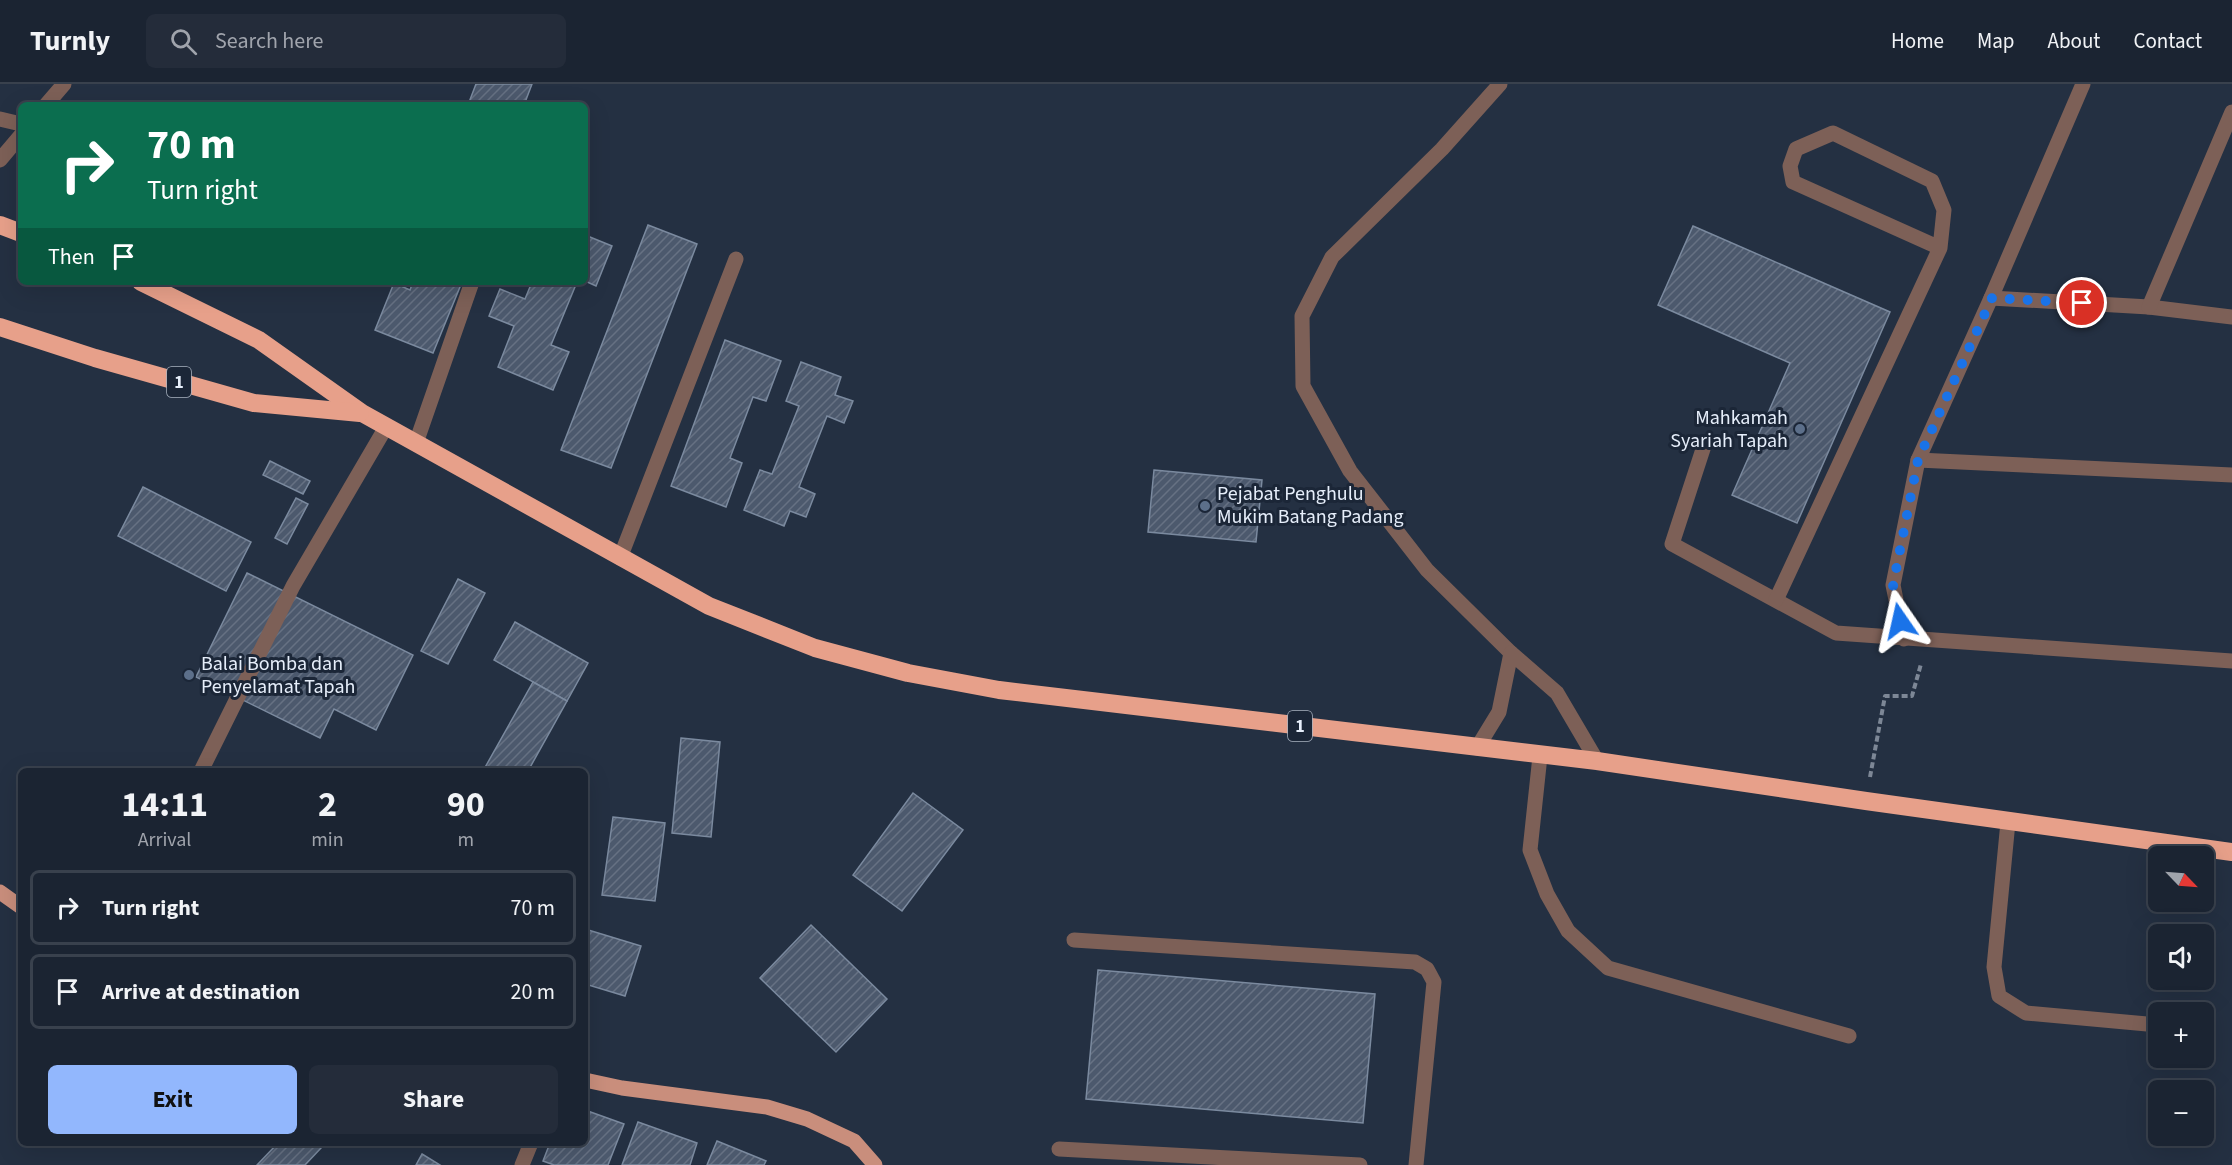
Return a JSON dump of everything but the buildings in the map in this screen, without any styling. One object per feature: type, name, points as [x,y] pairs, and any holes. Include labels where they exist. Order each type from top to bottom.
[{"type":"highway","points":[[0,225],[18,232]]},
{"type":"highway","name":"1","points":[[147,285],[259,340],[362,413],[620,558],[709,606],[815,648],[908,673],[999,690],[1597,761],[2008,822],[2232,852]]},
{"type":"highway","name":"1","points":[[0,327],[95,358],[254,404],[362,413]]},
{"type":"main road","points":[[0,892],[18,905]]},
{"type":"main road","points":[[588,1081],[622,1088],[767,1107],[807,1119],[854,1141],[875,1165]]},
{"type":"street","points":[[49,102],[64,84]]},
{"type":"street","points":[[1500,84],[1442,149],[1332,257],[1302,316],[1303,386],[1350,471],[1427,570],[1511,653],[1557,693],[1597,761]]},
{"type":"street","points":[[1904,639],[1893,585],[1918,460],[1992,298],[2083,84]]},
{"type":"street","points":[[2149,308],[2232,112]]},
{"type":"street","points":[[0,119],[18,122]]},
{"type":"street","points":[[1776,600],[1940,248],[1944,210],[1932,181],[1833,133],[1796,149],[1790,166],[1793,182],[1940,248]]},
{"type":"street","points":[[0,160],[18,139]]},
{"type":"street","points":[[620,558],[736,259]]},
{"type":"street","points":[[416,443],[471,285]]},
{"type":"street","points":[[1992,298],[2149,308],[2232,317]]},
{"type":"street","points":[[203,768],[293,586],[386,427]]},
{"type":"street","points":[[1704,446],[1672,544],[1836,633],[2232,661]]},
{"type":"street","points":[[1918,460],[2232,475]]},
{"type":"street","points":[[1477,748],[1499,712],[1511,653]]},
{"type":"street","points":[[1540,756],[1530,850],[1547,894],[1568,931],[1608,968],[1849,1036]]},
{"type":"street","points":[[2008,822],[1994,967],[1999,996],[2026,1013],[2148,1024]]},
{"type":"street","points":[[1074,940],[1415,962],[1427,969],[1434,982],[1416,1165]]},
{"type":"street","points":[[522,1165],[530,1146]]},
{"type":"street","points":[[1059,1149],[1360,1165]]},
{"type":"path","points":[[1866,801],[1885,696],[1912,696],[1927,640]]},
{"type":"place","name":"Mahkamah Syariah Tapah","points":[[1800,429]]},
{"type":"place","name":"Pejabat Penghulu Mukim Batang Padang","points":[[1205,506]]},
{"type":"place","name":"Balai Bomba dan Penyelamat Tapah","points":[[189,675]]},
{"type":"route","points":[[1900,621],[1893,585],[1918,460],[1992,298],[2082,303]]}]
